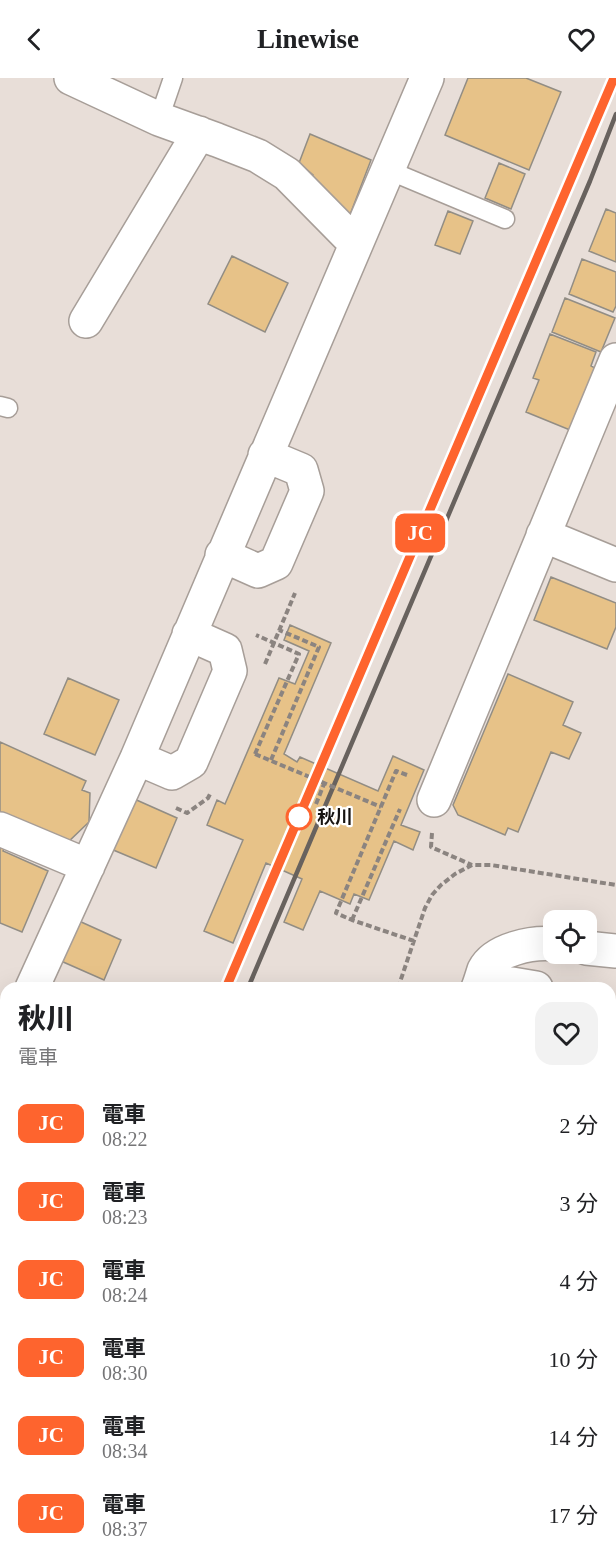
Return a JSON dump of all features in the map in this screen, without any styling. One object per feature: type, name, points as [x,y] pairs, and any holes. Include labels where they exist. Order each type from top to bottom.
[{"type":"street","points":[[70,78],[159,119],[258,156],[287,174],[355,243]]},
{"type":"street","points":[[35,982],[137,758],[427,78]]},
{"type":"street","points":[[86,321],[199,133]]},
{"type":"street","points":[[417,793],[543,536],[616,360]]},
{"type":"street","points":[[222,555],[258,571],[276,563],[307,491],[301,470],[265,455]]},
{"type":"street","points":[[543,536],[616,565]]},
{"type":"street","points":[[137,758],[172,773],[191,762],[230,671],[225,650],[189,634]]},
{"type":"street","points":[[0,829],[88,866]]},
{"type":"street","points":[[480,982],[485,969],[494,958],[504,952],[543,945]]},
{"type":"street","points":[[597,949],[616,951]]},
{"type":"lane","points":[[159,119],[173,78]]},
{"type":"lane","points":[[388,170],[505,219]]},
{"type":"path","points":[[271,760],[319,647],[279,630]]},
{"type":"path","points":[[287,681],[255,754],[381,807]]},
{"type":"path","points":[[414,941],[336,913],[396,771],[417,793],[431,847],[472,865],[616,885]]},
{"type":"path","points":[[316,804],[324,784]]},
{"type":"path","points":[[352,920],[417,793]]},
{"type":"path","points":[[400,982],[425,908],[432,895],[455,874],[472,865]]},
{"type":"building","points":[[468,78],[526,78],[561,92],[529,170],[445,135]]},
{"type":"building","points":[[310,134],[371,160],[348,220],[309,184],[313,175],[299,163]]},
{"type":"building","points":[[499,163],[525,174],[511,209],[485,198]]},
{"type":"building","points":[[606,209],[616,213],[616,262],[589,251]]},
{"type":"building","points":[[448,211],[473,221],[460,254],[435,245]]},
{"type":"building","points":[[232,256],[288,283],[265,332],[208,304]]},
{"type":"building","points":[[582,259],[616,272],[616,306],[613,312],[569,294]]},
{"type":"building","points":[[565,298],[615,318],[601,352],[552,332]]},
{"type":"building","points":[[550,334],[596,352],[591,366],[595,368],[570,430],[526,412],[539,380],[533,378]]},
{"type":"building","points":[[551,577],[616,603],[616,627],[607,649],[534,620]]},
{"type":"building","points":[[290,625],[331,643],[284,754],[297,762],[300,757],[378,791],[393,756],[424,770],[401,825],[420,832],[413,850],[394,841],[369,900],[354,894],[350,904],[320,891],[303,930],[284,922],[302,879],[266,863],[233,943],[204,931],[243,840],[207,825],[217,800],[225,804],[279,678],[295,684],[309,651],[284,640]]},
{"type":"building","points":[[508,674],[573,702],[563,725],[581,733],[569,759],[551,752],[518,832],[508,828],[505,835],[458,815],[453,805]]},
{"type":"building","points":[[68,678],[119,700],[95,755],[44,734]]},
{"type":"building","points":[[0,742],[86,781],[82,790],[90,793],[89,822],[67,843],[0,816]]},
{"type":"building","points":[[132,798],[177,818],[156,868],[111,849]]},
{"type":"building","points":[[0,845],[5,847],[3,851],[48,871],[22,932],[0,923]]},
{"type":"building","points":[[79,921],[121,940],[104,980],[61,961]]},
{"type":"railway","points":[[229,982],[614,78]]},
{"type":"railway","points":[[251,982],[590,181],[616,114]]},
{"type":"train","name":"JC","points":[[229,982],[614,78]]},
{"type":"place","name":"秋川","points":[[299,817]]}]
